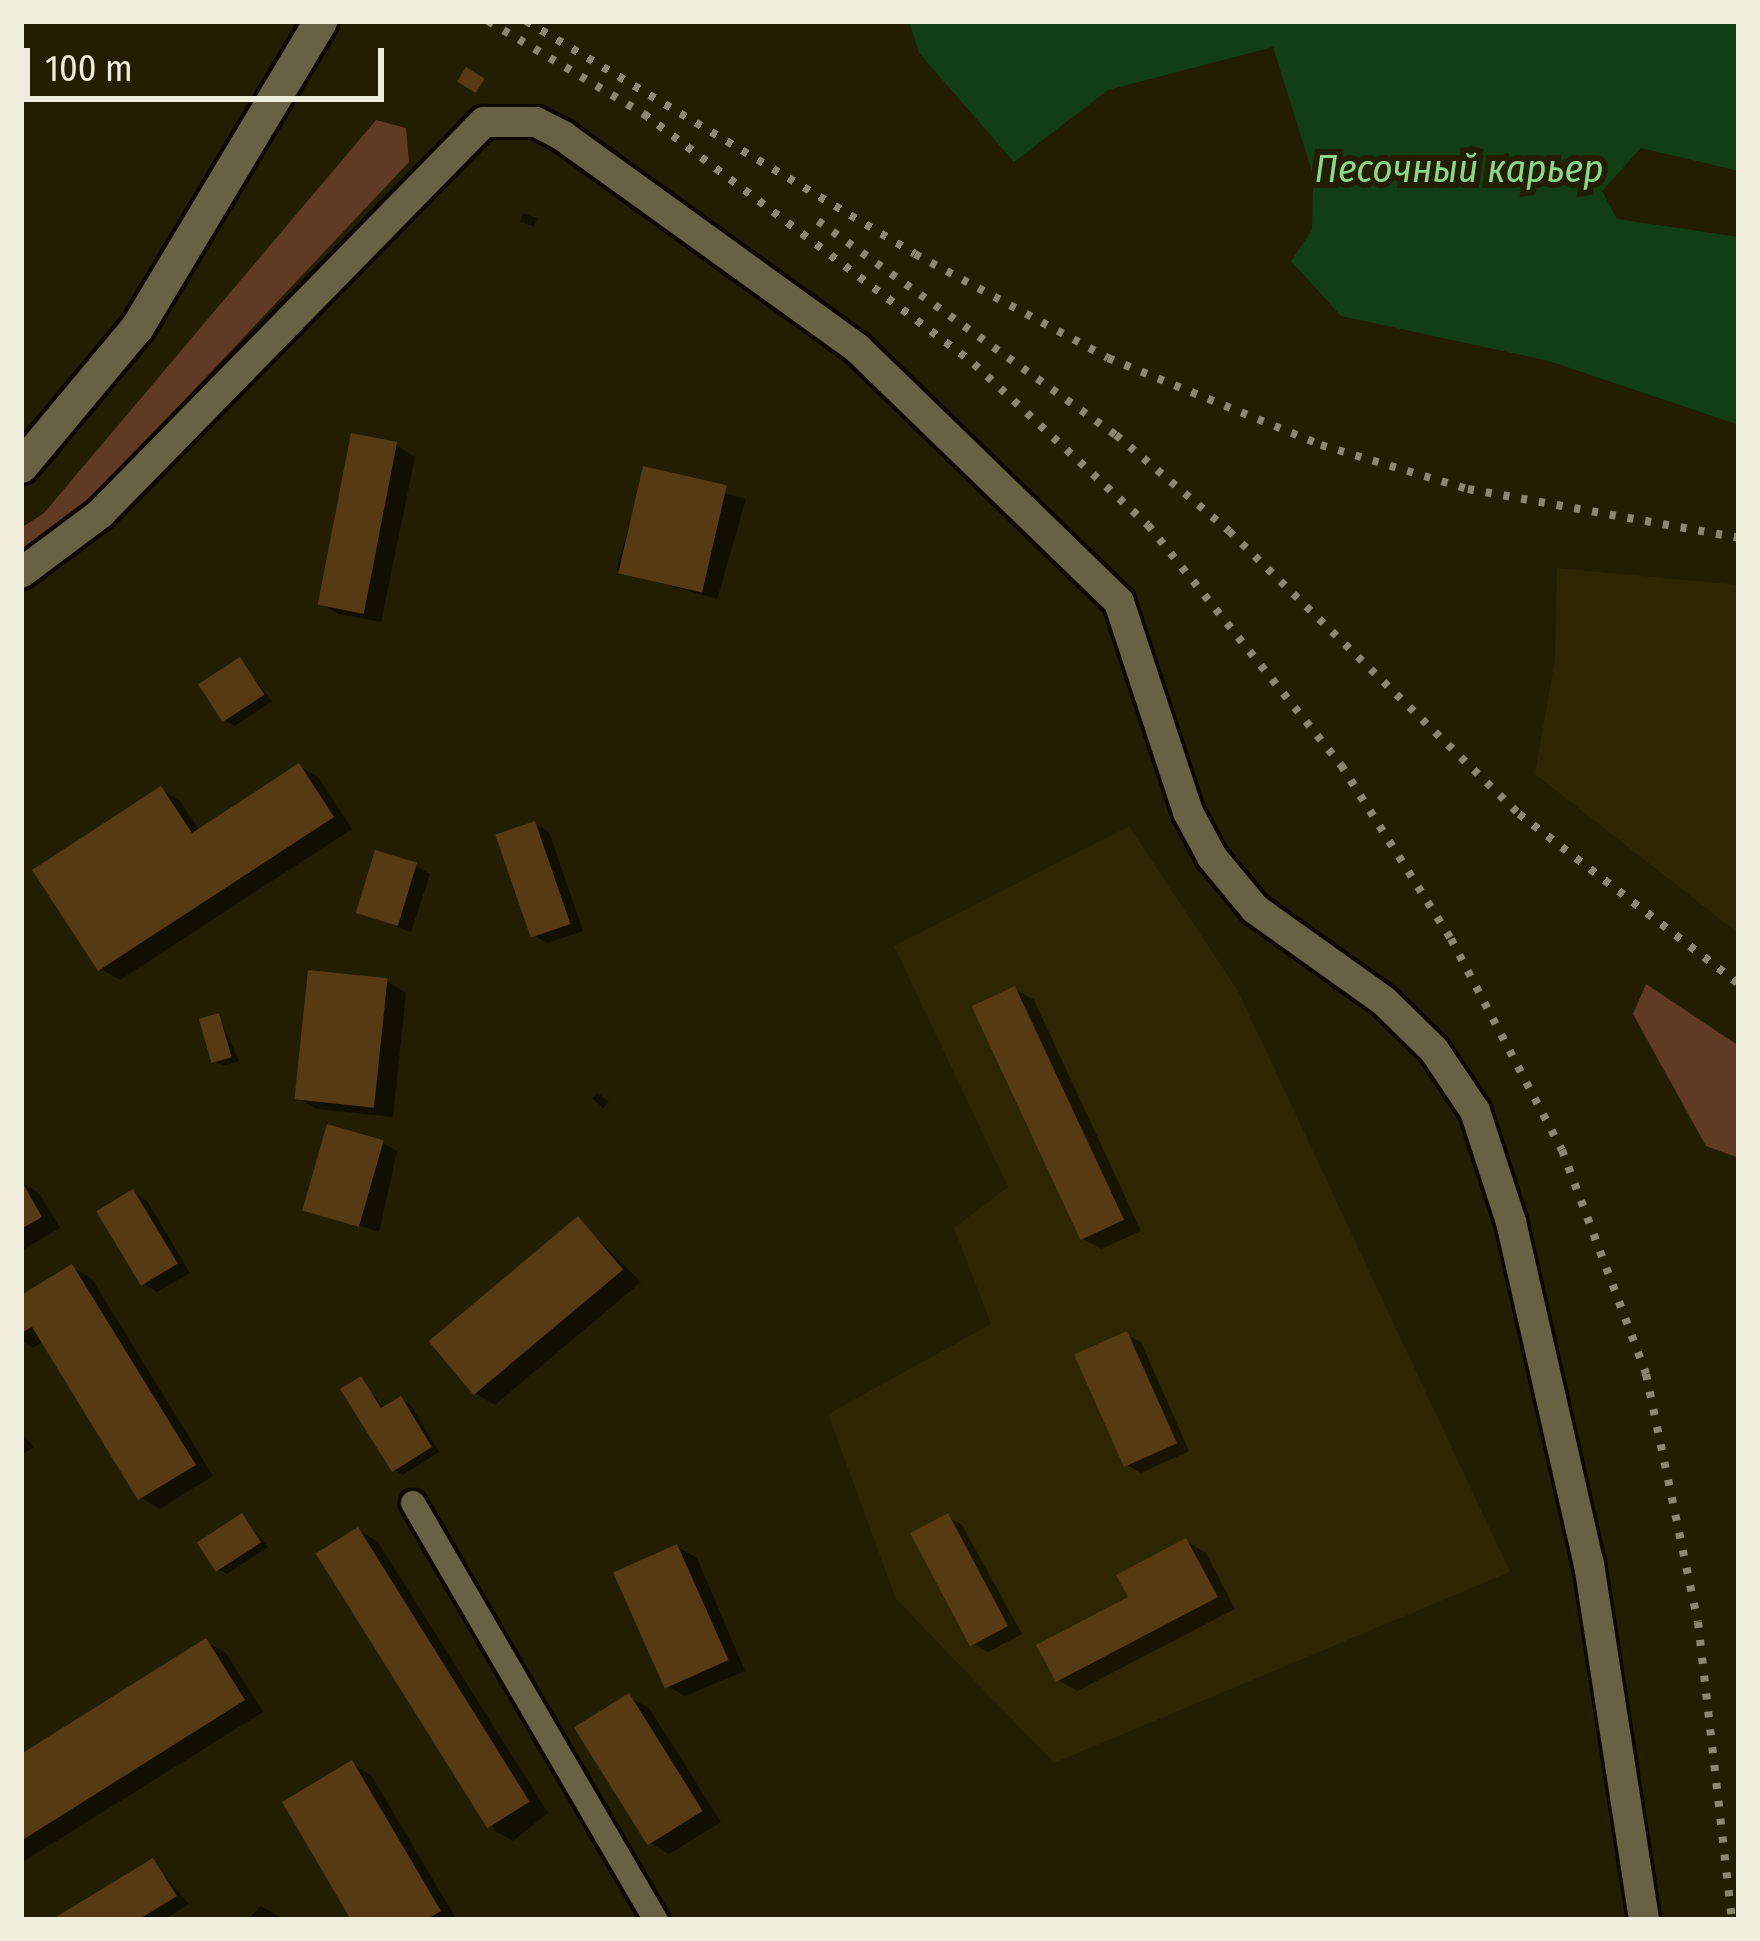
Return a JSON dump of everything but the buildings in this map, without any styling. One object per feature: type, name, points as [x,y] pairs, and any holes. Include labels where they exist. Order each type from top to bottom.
[{"type":"main road","points":[[21,466],[137,327],[312,34]]},
{"type":"street","points":[[21,573],[100,514],[484,122],[536,122],[563,136],[858,349],[1119,602],[1188,812],[1212,857],[1255,909],[1384,1001],[1434,1050],[1475,1111],[1511,1222],[1589,1564],[1644,1920]]},
{"type":"street","points":[[413,1503],[656,1920]]},
{"type":"shaded area","points":[[376,120],[406,128],[409,162],[75,516],[21,555],[21,528],[44,513]]},
{"type":"shaded area","points":[[1557,568],[1739,585],[1739,934],[1535,774],[1555,659]]},
{"type":"shaded area","points":[[1129,826],[1238,991],[1510,1572],[1054,1763],[896,1599],[828,1414],[991,1324],[954,1228],[1008,1187],[894,946]]},
{"type":"shaded area","points":[[1646,984],[1739,1046],[1739,1158],[1706,1146],[1633,1014]]},
{"type":"water","name":"Песочный карьер","points":[[909,21],[1739,21],[1739,171],[1641,148],[1602,191],[1617,219],[1739,237],[1739,425],[1549,361],[1341,316],[1291,261],[1312,230],[1313,175],[1273,47],[1108,90],[1014,162],[919,53]]},
{"type":"railway","points":[[488,21],[644,114],[974,364],[1148,525],[1341,765],[1451,939],[1562,1150],[1646,1374],[1698,1622],[1732,1920]]},
{"type":"railway","points":[[526,21],[915,254],[1108,358],[1321,445],[1468,489],[1739,538]]},
{"type":"railway","points":[[818,221],[1116,435],[1229,531],[1519,814],[1739,984]]}]
